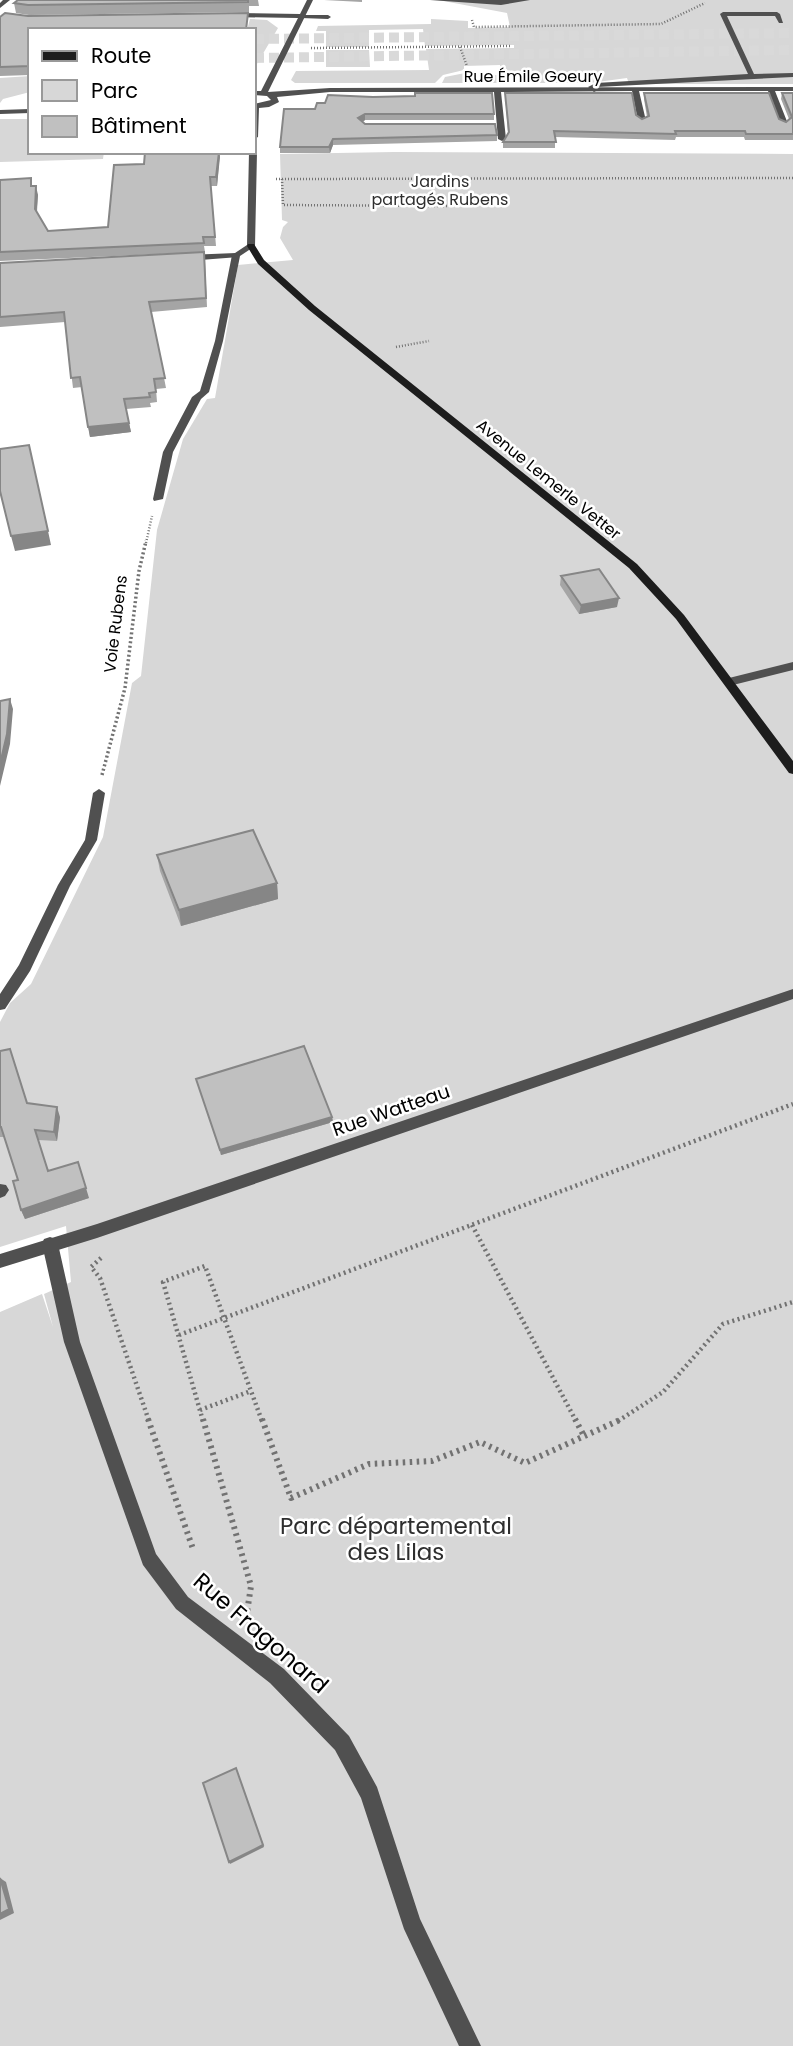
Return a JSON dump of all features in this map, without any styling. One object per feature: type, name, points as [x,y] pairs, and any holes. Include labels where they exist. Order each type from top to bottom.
[{"type":"street","points":[[0,6],[7,0]]},
{"type":"street","points":[[264,93],[310,0]]},
{"type":"street","points":[[433,0],[501,3],[527,0]]},
{"type":"street","points":[[752,76],[723,15],[777,14],[781,22]]},
{"type":"street","points":[[223,16],[328,17]]},
{"type":"street","points":[[594,90],[596,85],[628,81],[793,75]]},
{"type":"street","points":[[771,89],[784,124]]},
{"type":"street","name":"Rue Émile Goeury","points":[[273,95],[330,90],[793,89]]},
{"type":"street","points":[[635,90],[642,121]]},
{"type":"street","points":[[497,91],[502,139]]},
{"type":"street","points":[[256,93],[273,95],[274,102],[256,106]]},
{"type":"street","points":[[0,112],[28,111]]},
{"type":"street","points":[[488,125],[500,125]]},
{"type":"street","points":[[176,258],[236,255],[251,246],[253,154]]},
{"type":"street","name":"Avenue Lemerle Vetter","points":[[251,246],[261,261],[320,315],[633,566],[680,617],[793,770]]},
{"type":"street","points":[[158,499],[168,452],[197,397],[204,393],[219,341],[236,255]]},
{"type":"street","points":[[729,682],[793,666]]},
{"type":"street","points":[[0,1004],[25,967],[64,885],[91,840],[99,793]]},
{"type":"street","name":"Rue Watteau","points":[[0,1261],[97,1231],[793,994]]},
{"type":"street","name":"Rue Fragonard","points":[[50,1244],[72,1342],[149,1559],[182,1603],[278,1676],[342,1743],[370,1794],[411,1922],[470,2046]]},
{"type":"path","points":[[471,20],[474,27],[661,24],[706,3],[706,0]]},
{"type":"path","points":[[311,48],[512,46]]},
{"type":"path","points":[[460,47],[467,66]]},
{"type":"path","points":[[447,206],[283,205],[281,179],[793,178]]},
{"type":"path","points":[[394,348],[429,341]]},
{"type":"path","name":"Voie Rubens","points":[[99,793],[108,747],[125,688],[139,571],[158,499]]},
{"type":"path","points":[[179,1335],[793,1104]]},
{"type":"path","points":[[472,1225],[584,1436]]},
{"type":"path","points":[[97,1231],[104,1255],[91,1267],[100,1278],[193,1549]]},
{"type":"path","points":[[244,1651],[251,1586],[163,1282],[205,1266],[291,1498],[369,1464],[432,1461],[480,1443],[525,1462],[622,1419],[663,1392],[723,1324],[793,1302]]},
{"type":"path","points":[[200,1410],[251,1391]]},
{"type":"green space","points":[[438,0],[793,0],[793,84],[629,84],[627,78],[590,83],[442,83],[445,77],[465,73],[466,76],[502,75],[500,65],[464,66],[464,70],[443,75],[435,83],[295,83],[291,80],[296,71],[429,70],[426,49],[514,48],[514,45],[425,46],[423,29],[369,30],[369,47],[326,47],[326,31],[316,31],[318,26],[431,24],[431,19],[468,21],[468,28],[510,27],[507,13]]},
{"type":"green space","points":[[250,19],[267,20],[278,28],[256,66],[256,28],[248,28]]},
{"type":"green space","points":[[326,50],[369,50],[370,67],[326,67]]},
{"type":"green space","points":[[28,76],[28,93],[3,99],[0,103],[0,78]]},
{"type":"green space","points":[[0,119],[28,119],[28,154],[104,154],[103,159],[0,162]]},
{"type":"green space","name":"Parc départemental des Lilas","points":[[280,154],[793,154],[793,2046],[0,2046],[0,1312],[42,1294],[53,1327],[44,1294],[71,1282],[66,1226],[0,1247],[0,1022],[10,1003],[31,984],[103,837],[132,683],[141,676],[157,530],[183,439],[207,399],[215,398],[238,265],[293,260],[280,238],[283,227],[288,222],[282,220]]},
{"type":"building","points":[[18,0],[248,0],[248,2],[14,3]]},
{"type":"building","points":[[5,13],[28,16],[248,13],[246,28],[28,28],[28,66],[0,67],[0,17]]},
{"type":"building","points":[[415,93],[492,93],[494,114],[365,114],[358,118],[365,124],[495,124],[497,135],[333,139],[329,147],[280,147],[284,109],[315,109],[317,103],[325,103],[328,95],[373,97],[415,96]]},
{"type":"building","points":[[505,93],[632,93],[636,115],[642,119],[649,116],[644,93],[769,93],[779,119],[786,122],[792,117],[782,93],[793,93],[793,134],[746,134],[745,131],[675,131],[676,134],[554,131],[556,142],[503,142],[509,132]]},
{"type":"building","points":[[145,154],[219,154],[216,177],[210,177],[215,237],[203,237],[204,243],[0,252],[0,180],[31,178],[31,186],[36,186],[35,209],[48,231],[108,227],[114,165],[144,164]]},
{"type":"building","points":[[204,252],[206,298],[149,302],[165,378],[154,379],[156,392],[149,393],[150,397],[124,399],[129,423],[88,427],[80,377],[71,378],[64,312],[0,317],[0,263]]},
{"type":"building","points":[[29,445],[48,531],[11,536],[0,491],[0,449]]},
{"type":"building","points":[[599,569],[619,598],[581,605],[561,576]]},
{"type":"building","points":[[10,699],[7,734],[0,764],[0,701]]},
{"type":"building","points":[[253,830],[277,883],[179,910],[157,855]]},
{"type":"building","points":[[304,1046],[332,1117],[220,1150],[196,1079]]},
{"type":"building","points":[[10,1049],[27,1103],[57,1107],[54,1132],[35,1130],[48,1171],[78,1162],[86,1188],[21,1210],[13,1181],[18,1180],[0,1127],[0,1051]]},
{"type":"building","points":[[236,1768],[263,1845],[229,1862],[203,1783]]},
{"type":"building","points":[[0,1878],[9,1909],[0,1914]]},
{"type":"tunnel","points":[[256,39],[793,33]]},
{"type":"tunnel","points":[[256,58],[793,50]]},
{"type":"park label","name":"Jardins partagés Rubens","points":[[440,190]]}]
